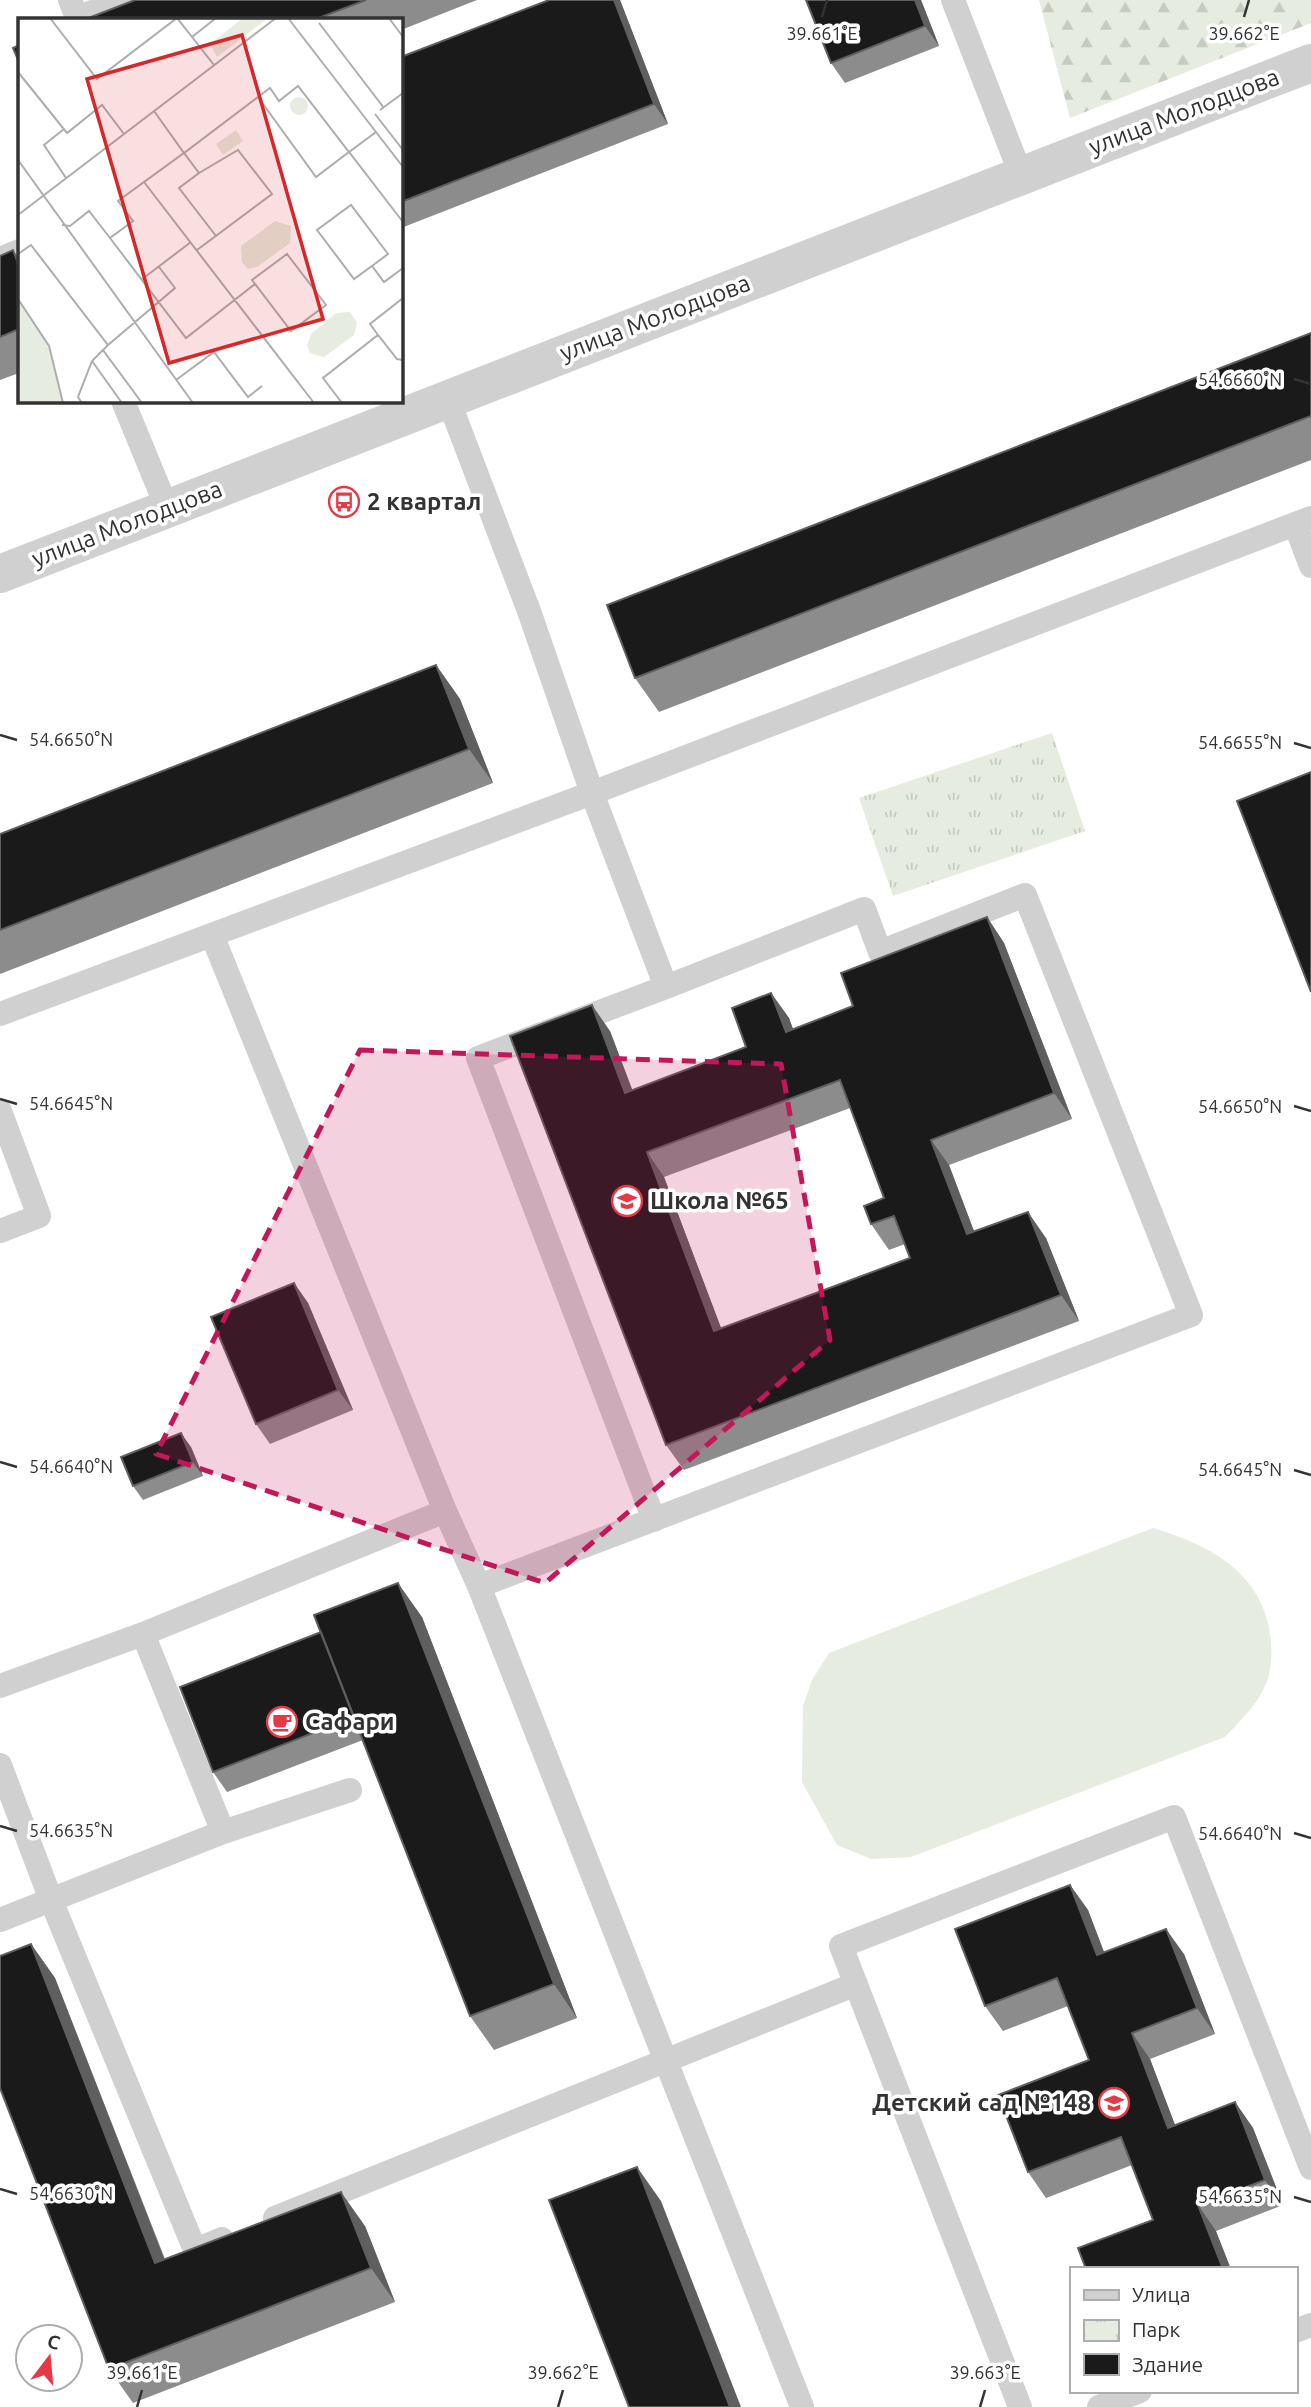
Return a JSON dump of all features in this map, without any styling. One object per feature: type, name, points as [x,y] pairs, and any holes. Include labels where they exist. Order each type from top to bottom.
[{"type":"street","name":"улица Молодцова","points":[[0,573],[1311,63]]},
{"type":"lane","points":[[70,0],[77,18],[123,0]]},
{"type":"lane","points":[[953,0],[1021,176]]},
{"type":"lane","points":[[0,259],[18,251]]},
{"type":"lane","points":[[448,399],[529,611],[592,793],[666,987]]},
{"type":"lane","points":[[123,402],[167,508]]},
{"type":"lane","points":[[0,1014],[592,793],[1303,521],[1311,566]]},
{"type":"lane","points":[[478,1587],[654,1520],[1191,1315],[1025,895],[880,952],[864,909],[478,1058],[654,1520]]},
{"type":"lane","points":[[212,935],[478,1587],[802,2407]]},
{"type":"lane","points":[[0,1111],[39,1216],[0,1231]]},
{"type":"lane","points":[[0,1686],[143,1634],[445,1511]]},
{"type":"lane","points":[[143,1634],[223,1832]]},
{"type":"lane","points":[[0,1765],[51,1900],[195,2250],[856,1984]]},
{"type":"lane","points":[[0,1920],[223,1832],[350,1790]]},
{"type":"lane","points":[[1020,2407],[841,1945],[1174,1817],[1311,2168]]},
{"type":"lane","points":[[1099,2407],[1135,2393]]},
{"type":"highlighted area","points":[[360,1050],[781,1064],[830,1340],[545,1583],[156,1454]]},
{"type":"green space","points":[[1039,0],[1311,0],[1311,23],[1070,118]]},
{"type":"green space","points":[[1052,733],[1085,831],[893,896],[859,798]]},
{"type":"green space","points":[[1153,1528],[1192,1542],[1226,1562],[1241,1574],[1263,1607],[1271,1640],[1269,1675],[1254,1704],[1225,1737],[911,1857],[871,1859],[837,1845],[802,1782],[803,1706],[812,1680],[829,1653]]},
{"type":"building","points":[[135,0],[366,0],[319,18],[89,18]]},
{"type":"building","points":[[549,0],[614,0],[654,104],[402,202],[402,57]]},
{"type":"building","points":[[806,0],[915,0],[925,26],[831,63]]},
{"type":"building","points":[[18,46],[18,60],[13,48]]},
{"type":"building","points":[[13,250],[18,263],[18,329],[0,337],[0,256]]},
{"type":"building","points":[[1311,333],[1311,416],[635,678],[607,605]]},
{"type":"building","points":[[436,665],[469,749],[0,930],[0,834]]},
{"type":"building","points":[[1311,772],[1311,992],[1237,801]]},
{"type":"building","name":"Школа №65","points":[[987,917],[1054,1093],[931,1140],[967,1234],[1028,1212],[1061,1295],[666,1445],[510,1036],[592,1005],[625,1093],[746,1047],[732,1008],[771,993],[786,1032],[853,1006],[841,973]],"holes":[[[840,1080],[884,1198],[864,1206],[871,1224],[894,1216],[910,1258],[714,1331],[647,1152]]]},
{"type":"building","points":[[294,1283],[338,1390],[256,1424],[211,1317]]},
{"type":"building","points":[[181,1433],[193,1462],[133,1486],[121,1457]]},
{"type":"building","points":[[398,1583],[554,1984],[470,2016],[314,1615]]},
{"type":"building","name":"Сафари","points":[[321,1632],[354,1717],[213,1772],[180,1687]]},
{"type":"building","name":"Детский сад №148","points":[[1070,1885],[1097,1955],[1166,1929],[1197,2008],[1132,2033],[1168,2128],[1235,2102],[1265,2180],[1198,2205],[1222,2267],[1085,2267],[1078,2248],[1153,2220],[1121,2137],[1028,2172],[998,2095],[1089,2060],[1057,1978],[985,2006],[955,1929]]},
{"type":"building","points":[[31,1944],[155,2263],[341,2192],[371,2268],[109,2369],[0,2088],[0,1956]]},
{"type":"building","points":[[637,2167],[730,2407],[629,2407],[549,2200]]},
{"type":"place","name":"2 квартал","points":[[344,502]]},
{"type":"place","name":"Школа №65","points":[[627,1201]]},
{"type":"place","name":"Сафари","points":[[282,1722]]},
{"type":"place","name":"Детский сад №148","points":[[1114,2103]]}]
